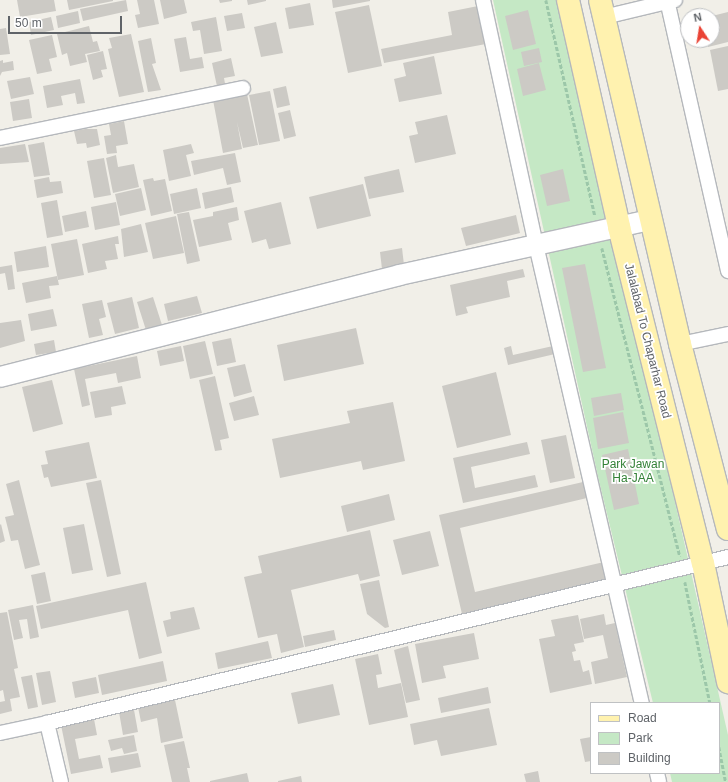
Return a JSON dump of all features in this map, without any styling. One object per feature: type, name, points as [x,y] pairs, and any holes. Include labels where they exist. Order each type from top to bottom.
[{"type":"main road","name":"Jalalabad To Chaparhar Road","points":[[568,0],[609,230],[693,565],[728,682]]},
{"type":"main road","points":[[602,8],[650,220],[680,344],[728,529]]},
{"type":"street","points":[[483,0],[536,245],[642,702]]},
{"type":"street","points":[[602,8],[669,1],[728,271]]},
{"type":"street","points":[[0,138],[243,88]]},
{"type":"street","points":[[0,377],[399,275],[650,220]]},
{"type":"street","points":[[680,344],[728,334]]},
{"type":"street","points":[[0,733],[47,723],[615,583],[728,557]]},
{"type":"street","points":[[47,723],[61,782]]},
{"type":"path","points":[[546,0],[609,230],[693,565],[710,702]]},
{"type":"path","points":[[720,751],[726,782]]},
{"type":"green space","name":"Park Jawan Ha-JAA","points":[[493,0],[561,0],[728,735],[728,782],[672,782],[670,774],[720,774],[720,702],[653,702],[599,481]]},
{"type":"building","points":[[17,0],[54,0],[56,11],[20,17]]},
{"type":"building","points":[[67,0],[113,0],[113,1],[69,10]]},
{"type":"building","points":[[126,0],[128,11],[83,21],[80,9]]},
{"type":"building","points":[[137,0],[154,0],[159,24],[138,28],[135,15],[140,14]]},
{"type":"building","points":[[160,0],[184,0],[187,13],[164,19]]},
{"type":"building","points":[[219,0],[232,0],[232,1],[220,3]]},
{"type":"building","points":[[247,0],[266,0],[266,1],[248,5]]},
{"type":"building","points":[[332,0],[370,0],[370,1],[333,8]]},
{"type":"building","points":[[310,3],[314,25],[289,29],[285,8]]},
{"type":"building","points":[[369,5],[382,66],[348,73],[335,12]]},
{"type":"building","points":[[478,6],[486,44],[384,63],[381,49],[452,35],[448,12]]},
{"type":"building","points":[[528,10],[536,44],[513,50],[505,16]]},
{"type":"building","points":[[78,11],[80,23],[58,28],[56,16]]},
{"type":"building","points":[[728,12],[728,42],[720,44],[720,14]]},
{"type":"building","points":[[242,13],[245,28],[227,31],[224,16]]},
{"type":"building","points":[[51,17],[54,30],[31,35],[29,22]]},
{"type":"building","points":[[216,17],[222,51],[204,54],[200,30],[193,31],[191,22]]},
{"type":"building","points":[[276,22],[283,53],[261,57],[254,27]]},
{"type":"building","points":[[89,26],[93,42],[97,41],[100,51],[85,54],[87,62],[70,66],[67,53],[62,55],[57,34]]},
{"type":"building","points":[[6,28],[10,54],[0,55],[0,29]]},
{"type":"building","points":[[131,34],[144,92],[119,97],[108,49],[112,48],[109,38]]},
{"type":"building","points":[[52,35],[57,57],[49,59],[52,71],[37,74],[29,40]]},
{"type":"building","points":[[186,37],[190,59],[202,57],[204,68],[180,72],[174,39]]},
{"type":"building","points":[[151,38],[156,63],[152,64],[161,90],[148,92],[138,41]]},
{"type":"building","points":[[728,46],[728,89],[718,91],[710,50]]},
{"type":"building","points":[[539,48],[542,62],[524,66],[521,52]]},
{"type":"building","points":[[103,51],[107,69],[101,70],[103,77],[93,80],[87,55]]},
{"type":"building","points":[[434,56],[442,94],[399,102],[394,79],[406,76],[403,63]]},
{"type":"building","points":[[231,58],[235,76],[224,78],[226,89],[218,91],[212,63]]},
{"type":"building","points":[[3,60],[3,63],[13,61],[14,70],[2,72],[0,76],[0,61]]},
{"type":"building","points":[[539,63],[546,90],[523,96],[517,69]]},
{"type":"building","points":[[30,77],[34,94],[11,99],[7,81]]},
{"type":"building","points":[[80,79],[85,103],[77,104],[75,93],[61,96],[63,105],[47,108],[43,86]]},
{"type":"building","points":[[286,86],[290,105],[277,108],[273,89]]},
{"type":"building","points":[[270,91],[280,141],[259,145],[249,95]]},
{"type":"building","points":[[247,94],[258,145],[243,148],[237,122],[242,149],[223,153],[213,100]]},
{"type":"building","points":[[29,99],[32,118],[13,121],[10,102]]},
{"type":"building","points":[[290,110],[296,136],[284,139],[278,113]]},
{"type":"building","points":[[447,115],[456,154],[415,163],[409,136],[418,134],[415,122]]},
{"type":"building","points":[[124,121],[128,144],[116,146],[117,153],[107,154],[104,136],[111,135],[109,124]]},
{"type":"building","points":[[97,129],[100,145],[87,148],[86,143],[77,144],[74,131]]},
{"type":"building","points":[[44,142],[50,175],[34,177],[28,145]]},
{"type":"building","points":[[25,144],[29,162],[0,164],[0,148]]},
{"type":"building","points":[[191,144],[194,153],[186,155],[191,176],[169,181],[163,150]]},
{"type":"building","points":[[235,153],[241,182],[227,185],[223,168],[194,175],[191,161]]},
{"type":"building","points":[[116,155],[118,167],[134,164],[139,187],[113,193],[106,158]]},
{"type":"building","points":[[104,158],[111,195],[94,198],[87,161]]},
{"type":"building","points":[[399,169],[404,192],[369,199],[364,177]]},
{"type":"building","points":[[563,169],[570,201],[547,206],[540,175]]},
{"type":"building","points":[[49,177],[50,182],[61,181],[63,193],[37,198],[34,180]]},
{"type":"building","points":[[153,178],[154,181],[165,179],[172,211],[151,216],[143,180]]},
{"type":"building","points":[[363,184],[371,216],[317,229],[309,197]]},
{"type":"building","points":[[231,187],[234,202],[205,209],[202,193]]},
{"type":"building","points":[[141,188],[146,210],[120,216],[115,194]]},
{"type":"building","points":[[197,188],[201,208],[174,214],[170,194]]},
{"type":"building","points":[[57,200],[63,235],[47,238],[41,203]]},
{"type":"building","points":[[116,202],[120,225],[95,230],[91,207]]},
{"type":"building","points":[[281,202],[291,244],[269,249],[266,239],[252,243],[244,211]]},
{"type":"building","points":[[237,207],[239,220],[228,223],[232,240],[199,247],[193,220],[213,216],[213,212]]},
{"type":"building","points":[[86,211],[89,227],[65,232],[62,216]]},
{"type":"building","points":[[189,212],[200,261],[187,264],[177,214]]},
{"type":"building","points":[[516,215],[520,233],[466,246],[461,228]]},
{"type":"building","points":[[176,216],[184,253],[153,259],[145,223]]},
{"type":"building","points":[[141,224],[148,252],[124,257],[121,229]]},
{"type":"building","points":[[118,236],[119,244],[115,244],[118,259],[105,261],[107,269],[88,273],[82,244]]},
{"type":"building","points":[[77,239],[84,275],[58,280],[51,244]]},
{"type":"building","points":[[46,246],[49,267],[17,272],[14,252]]},
{"type":"building","points":[[402,248],[404,265],[382,269],[380,252]]},
{"type":"building","points":[[585,264],[606,368],[583,372],[562,268]]},
{"type":"building","points":[[12,265],[15,289],[8,290],[5,273],[0,274],[0,267]]},
{"type":"building","points":[[523,269],[525,277],[507,281],[510,297],[466,307],[468,313],[456,316],[450,285]]},
{"type":"building","points":[[57,276],[59,285],[49,286],[51,298],[26,303],[22,283]]},
{"type":"building","points":[[197,296],[202,313],[168,321],[164,304]]},
{"type":"building","points":[[132,297],[139,328],[115,334],[107,303]]},
{"type":"building","points":[[153,297],[162,325],[146,330],[137,302]]},
{"type":"building","points":[[102,300],[106,317],[99,319],[103,335],[89,338],[82,304]]},
{"type":"building","points":[[53,309],[57,326],[31,331],[28,314]]},
{"type":"building","points":[[21,320],[25,341],[0,348],[0,323]]},
{"type":"building","points":[[356,328],[364,364],[284,381],[277,345]]},
{"type":"building","points":[[231,338],[236,362],[217,366],[212,342]]},
{"type":"building","points":[[54,340],[56,352],[36,355],[34,344]]},
{"type":"building","points":[[205,341],[213,374],[190,379],[183,346]]},
{"type":"building","points":[[181,346],[184,361],[160,366],[157,351]]},
{"type":"building","points":[[511,346],[513,355],[553,346],[555,354],[508,365],[504,348]]},
{"type":"building","points":[[137,356],[141,378],[118,383],[116,373],[85,379],[90,405],[82,407],[74,369]]},
{"type":"building","points":[[245,364],[252,392],[234,397],[227,368]]},
{"type":"building","points":[[496,372],[511,435],[457,448],[442,386]]},
{"type":"building","points":[[215,376],[229,438],[220,440],[222,450],[215,451],[199,380]]},
{"type":"building","points":[[52,380],[63,424],[33,432],[22,387]]},
{"type":"building","points":[[122,386],[126,404],[111,407],[112,415],[95,418],[90,392]]},
{"type":"building","points":[[621,393],[624,410],[594,416],[591,398]]},
{"type":"building","points":[[254,396],[259,415],[234,421],[229,403]]},
{"type":"building","points":[[393,402],[405,461],[363,470],[361,461],[280,478],[272,439],[350,423],[347,411]]},
{"type":"building","points":[[623,412],[629,443],[598,449],[593,418]]},
{"type":"building","points":[[566,435],[575,478],[550,483],[541,440]]},
{"type":"building","points":[[89,442],[97,478],[51,487],[48,477],[44,478],[41,465],[48,464],[45,451]]},
{"type":"building","points":[[527,442],[530,454],[471,467],[475,488],[535,475],[538,487],[463,503],[453,458]]},
{"type":"building","points":[[628,449],[639,504],[614,510],[602,455]]},
{"type":"building","points":[[19,480],[40,565],[25,569],[18,540],[11,541],[5,517],[14,515],[6,484]]},
{"type":"building","points":[[101,480],[121,574],[107,577],[86,483]]},
{"type":"building","points":[[583,482],[587,498],[460,528],[475,592],[604,562],[608,580],[462,614],[439,515]]},
{"type":"building","points":[[389,494],[395,520],[347,532],[341,506]]},
{"type":"building","points":[[1,524],[5,541],[0,543],[0,525]]},
{"type":"building","points":[[84,524],[93,570],[72,574],[63,528]]},
{"type":"building","points":[[370,530],[380,576],[360,581],[358,574],[291,590],[304,647],[281,653],[277,634],[258,638],[244,577],[262,573],[258,556]]},
{"type":"building","points":[[430,531],[439,566],[402,575],[393,540]]},
{"type":"building","points":[[45,572],[51,601],[37,604],[31,575]]},
{"type":"building","points":[[379,580],[389,627],[385,628],[367,614],[360,584]]},
{"type":"building","points":[[146,582],[162,653],[139,659],[128,610],[41,629],[36,606]]},
{"type":"building","points":[[33,605],[39,637],[30,639],[27,619],[19,620],[23,638],[14,640],[8,610]]},
{"type":"building","points":[[194,607],[200,629],[167,637],[163,621],[171,619],[170,612]]},
{"type":"building","points":[[7,612],[18,668],[14,669],[20,697],[10,699],[12,711],[0,714],[0,702],[5,701],[3,690],[0,691],[0,613]]},
{"type":"building","points":[[604,614],[606,625],[615,623],[627,677],[595,684],[591,662],[608,658],[603,635],[584,639],[580,619]]},
{"type":"building","points":[[578,615],[584,642],[574,644],[576,651],[572,652],[574,661],[580,660],[583,672],[589,670],[592,684],[550,693],[539,639],[555,636],[551,620]]},
{"type":"building","points":[[334,630],[336,640],[305,647],[303,636]]},
{"type":"building","points":[[474,633],[479,659],[443,666],[446,678],[422,683],[415,644]]},
{"type":"building","points":[[268,641],[272,658],[218,669],[215,653]]},
{"type":"building","points":[[408,646],[420,700],[406,703],[394,650]]},
{"type":"building","points":[[378,654],[382,674],[376,675],[378,688],[401,683],[408,717],[369,725],[355,659]]},
{"type":"building","points":[[163,661],[167,681],[102,695],[98,675]]},
{"type":"building","points":[[50,671],[56,702],[42,705],[36,673]]},
{"type":"building","points":[[32,675],[38,707],[28,709],[21,677]]},
{"type":"building","points":[[96,677],[99,693],[75,698],[72,682]]},
{"type":"building","points":[[333,684],[340,715],[298,724],[291,693]]},
{"type":"building","points":[[488,687],[491,703],[441,713],[438,698]]},
{"type":"building","points":[[175,700],[183,738],[161,743],[157,718],[141,722],[138,707]]},
{"type":"building","points":[[489,708],[497,745],[441,756],[437,740],[414,745],[410,724]]},
{"type":"building","points":[[134,710],[138,732],[123,735],[119,712]]},
{"type":"building","points":[[94,719],[97,735],[75,739],[79,759],[100,755],[103,768],[71,774],[61,725]]},
{"type":"building","points":[[134,735],[137,751],[124,754],[122,748],[111,751],[108,740]]},
{"type":"building","points":[[590,737],[590,761],[585,762],[580,739]]},
{"type":"building","points":[[184,741],[190,768],[187,768],[190,782],[172,782],[164,745]]},
{"type":"building","points":[[138,753],[141,767],[111,773],[108,758]]},
{"type":"building","points":[[538,771],[540,782],[526,782],[524,774]]},
{"type":"building","points":[[247,773],[249,782],[210,782],[210,781]]},
{"type":"building","points":[[301,776],[302,782],[278,782],[278,781]]}]
